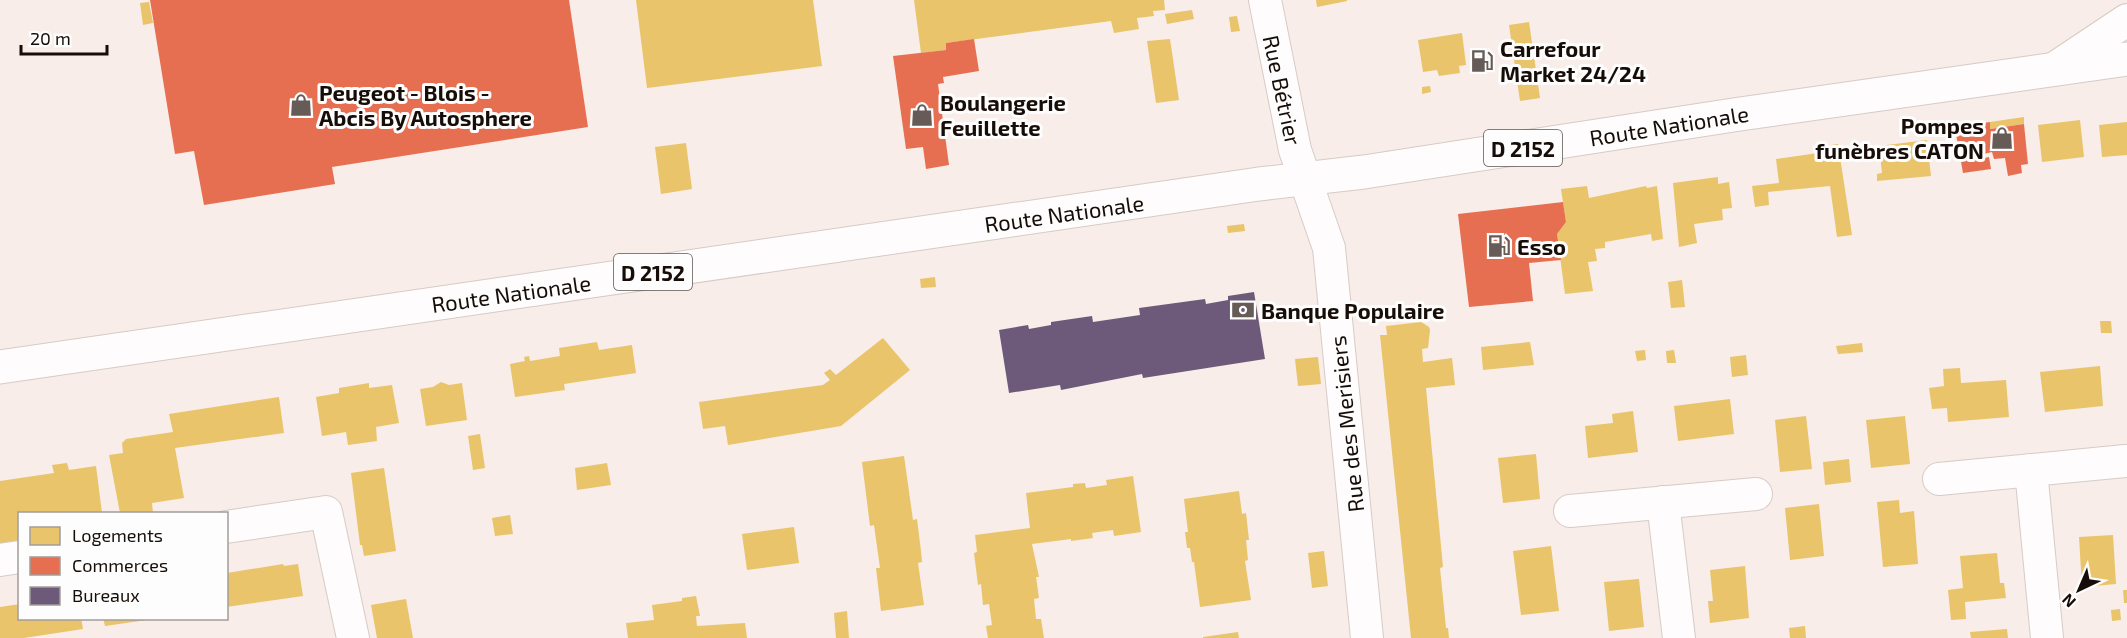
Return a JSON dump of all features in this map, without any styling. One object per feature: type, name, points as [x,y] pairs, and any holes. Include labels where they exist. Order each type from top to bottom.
[{"type":"main road","name":"Route Nationale","points":[[0,367],[1259,184],[1376,170],[1740,114],[2127,59]]},
{"type":"street","name":"Rue Bétrier","points":[[1265,0],[1295,150],[1305,179]]},
{"type":"street","points":[[2052,70],[2127,20]]},
{"type":"street","name":"Rue des Merisiers","points":[[1305,179],[1329,248],[1367,638]]},
{"type":"street","points":[[1939,479],[2125,461]]},
{"type":"street","points":[[2031,470],[2047,638]]},
{"type":"street","points":[[1570,511],[1756,494]]},
{"type":"street","points":[[1663,502],[1679,638]]},
{"type":"street","points":[[228,526],[326,512],[353,638]]},
{"type":"street","points":[[0,560],[18,557]]},
{"type":"building: Logements","points":[[636,0],[813,0],[822,66],[647,88]]},
{"type":"building: Logements","points":[[914,0],[1164,0],[1165,10],[1153,11],[1154,16],[1137,18],[1139,29],[1114,33],[1111,21],[946,43],[946,50],[921,53]]},
{"type":"building: Logements","points":[[1316,0],[1347,0],[1347,1],[1317,7]]},
{"type":"building: Logements","points":[[149,2],[153,23],[143,25],[140,3]]},
{"type":"building: Logements","points":[[1192,10],[1194,19],[1167,24],[1165,14]]},
{"type":"building: Logements","points":[[1237,16],[1240,31],[1231,32],[1229,17]]},
{"type":"building: Logements","points":[[1529,22],[1540,98],[1520,101],[1509,25]]},
{"type":"building: Logements","points":[[1462,33],[1466,65],[1459,66],[1460,73],[1439,76],[1437,70],[1423,72],[1418,40]]},
{"type":"building: Logements","points":[[1170,39],[1179,100],[1156,103],[1147,41]]},
{"type":"building: Logements","points":[[1430,86],[1431,92],[1422,94],[1422,87]]},
{"type":"building: Logements","points":[[2024,117],[2024,124],[1990,129],[1990,122]]},
{"type":"building: Logements","points":[[2080,120],[2084,157],[2042,162],[2038,125]]},
{"type":"building: Logements","points":[[2127,122],[2127,155],[2102,157],[2099,125]]},
{"type":"building: Logements","points":[[1927,140],[1931,176],[1877,181],[1877,174],[1882,173],[1879,146]]},
{"type":"building: Logements","points":[[686,143],[692,189],[661,194],[655,147]]},
{"type":"building: Logements","points":[[1838,144],[1852,235],[1837,237],[1830,186],[1768,192],[1769,205],[1755,207],[1752,186],[1779,183],[1776,159],[1825,152],[1824,146]]},
{"type":"building: Logements","points":[[1718,177],[1718,184],[1729,182],[1732,208],[1722,209],[1723,220],[1694,224],[1697,243],[1679,247],[1673,183]]},
{"type":"building: Logements","points":[[1587,186],[1589,198],[1646,186],[1647,188],[1657,186],[1663,239],[1652,241],[1651,234],[1605,242],[1605,248],[1595,249],[1597,261],[1588,262],[1593,291],[1565,294],[1557,234],[1566,222],[1561,189]]},
{"type":"building: Logements","points":[[1244,224],[1245,231],[1228,233],[1227,226]]},
{"type":"building: Logements","points":[[935,277],[936,287],[921,288],[920,279]]},
{"type":"building: Logements","points":[[1682,280],[1685,307],[1671,308],[1668,282]]},
{"type":"building: Logements","points":[[2100,321],[2111,321],[2112,333],[2101,333]]},
{"type":"building: Logements","points":[[1421,322],[1430,330],[1428,348],[1422,349],[1423,362],[1452,358],[1455,385],[1426,388],[1443,567],[1440,568],[1449,638],[1411,638],[1380,335],[1387,335],[1386,326]]},
{"type":"building: Logements","points":[[883,338],[910,370],[841,426],[728,445],[725,426],[703,429],[699,402],[823,385],[830,380],[824,373],[830,369],[836,375]]},
{"type":"building: Logements","points":[[597,342],[599,350],[632,345],[636,373],[564,384],[565,390],[515,397],[510,364],[525,361],[524,357],[529,356],[530,361],[560,356],[559,348]]},
{"type":"building: Logements","points":[[1530,342],[1534,365],[1483,370],[1481,347]]},
{"type":"building: Logements","points":[[1862,343],[1863,352],[1838,354],[1836,346]]},
{"type":"building: Logements","points":[[1645,350],[1646,360],[1637,361],[1635,351]]},
{"type":"building: Logements","points":[[1674,350],[1676,363],[1667,363],[1666,351]]},
{"type":"building: Logements","points":[[1746,355],[1748,375],[1732,377],[1730,357]]},
{"type":"building: Logements","points":[[1318,357],[1321,384],[1298,386],[1295,359]]},
{"type":"building: Logements","points":[[2100,366],[2103,406],[2045,412],[2040,372]]},
{"type":"building: Logements","points":[[1960,368],[1961,383],[2006,380],[2009,417],[1948,422],[1947,408],[1932,409],[1929,388],[1944,386],[1943,369]]},
{"type":"building: Logements","points":[[441,382],[449,385],[462,383],[467,420],[426,426],[420,389],[433,387]]},
{"type":"building: Logements","points":[[369,383],[369,388],[392,385],[399,423],[376,427],[377,441],[348,445],[346,432],[322,436],[316,397],[339,393],[339,388]]},
{"type":"building: Logements","points":[[279,397],[284,433],[175,448],[184,498],[152,503],[153,512],[120,512],[109,455],[123,453],[122,443],[126,439],[173,432],[169,414]]},
{"type":"building: Logements","points":[[1730,399],[1734,434],[1678,441],[1674,406]]},
{"type":"building: Logements","points":[[1633,411],[1638,452],[1588,458],[1585,426],[1613,423],[1612,414]]},
{"type":"building: Logements","points":[[1806,416],[1812,469],[1780,472],[1775,420]]},
{"type":"building: Logements","points":[[1905,416],[1910,464],[1871,468],[1866,420]]},
{"type":"building: Logements","points":[[480,434],[485,468],[473,470],[468,436]]},
{"type":"building: Logements","points":[[1536,454],[1540,499],[1503,503],[1498,458]]},
{"type":"building: Logements","points":[[904,456],[913,520],[917,519],[922,562],[918,563],[924,605],[881,611],[876,568],[880,568],[874,525],[870,526],[862,462]]},
{"type":"building: Logements","points":[[1849,459],[1851,482],[1825,485],[1823,462]]},
{"type":"building: Logements","points":[[67,463],[69,470],[96,466],[102,512],[18,512],[18,543],[0,546],[0,481],[54,473],[52,465]]},
{"type":"building: Logements","points":[[607,463],[611,485],[577,490],[575,468]]},
{"type":"building: Logements","points":[[384,468],[396,551],[364,556],[362,545],[360,545],[351,473]]},
{"type":"building: Logements","points":[[1133,476],[1141,532],[1114,536],[1113,530],[1092,533],[1093,538],[1032,544],[1039,577],[1036,577],[1039,598],[1034,599],[1036,619],[1041,619],[1044,638],[988,638],[986,626],[992,625],[989,604],[983,605],[981,584],[978,585],[974,553],[977,552],[975,535],[1030,528],[1026,493],[1073,487],[1073,484],[1085,483],[1086,488],[1107,485],[1106,480]]},
{"type":"building: Logements","points":[[1239,491],[1242,514],[1246,513],[1249,540],[1246,540],[1248,560],[1245,561],[1251,600],[1200,607],[1194,562],[1192,562],[1190,548],[1187,548],[1185,532],[1188,532],[1184,499]]},
{"type":"building: Logements","points":[[1899,500],[1900,513],[1914,511],[1918,564],[1883,567],[1877,502]]},
{"type":"building: Logements","points":[[1819,504],[1824,556],[1790,560],[1785,508]]},
{"type":"building: Logements","points":[[510,515],[513,534],[495,536],[492,518]]},
{"type":"building: Logements","points":[[794,527],[799,563],[747,570],[742,534]]},
{"type":"building: Logements","points":[[2113,535],[2116,584],[2082,587],[2079,537]]},
{"type":"building: Logements","points":[[1551,546],[1559,611],[1521,615],[1513,551]]},
{"type":"building: Logements","points":[[1324,551],[1328,586],[1312,588],[1308,553]]},
{"type":"building: Logements","points":[[1997,553],[2000,583],[2004,583],[2006,598],[1965,602],[1966,619],[1951,620],[1948,590],[1963,588],[1960,556]]},
{"type":"building: Logements","points":[[283,564],[284,566],[298,564],[303,596],[228,607],[228,573]]},
{"type":"building: Logements","points":[[1745,566],[1749,618],[1710,623],[1708,601],[1713,601],[1710,570]]},
{"type":"building: Logements","points":[[1639,579],[1644,627],[1609,631],[1604,582]]},
{"type":"building: Logements","points":[[2123,590],[2127,590],[2127,603],[2124,603]]},
{"type":"building: Logements","points":[[696,596],[700,616],[696,616],[697,626],[745,623],[747,638],[628,638],[626,623],[654,620],[652,605],[682,601],[682,598]]},
{"type":"building: Logements","points":[[406,599],[413,638],[377,638],[371,605]]},
{"type":"building: Logements","points":[[18,604],[18,620],[81,620],[83,629],[24,638],[0,638],[0,607]]},
{"type":"building: Logements","points":[[2120,609],[2121,620],[2112,621],[2111,610]]},
{"type":"building: Logements","points":[[847,611],[849,638],[836,638],[834,613]]},
{"type":"building: Logements","points":[[104,620],[147,620],[105,626]]},
{"type":"building: Logements","points":[[1805,626],[1806,638],[1790,638],[1789,628]]},
{"type":"building: Logements","points":[[2007,629],[2008,638],[1971,638],[1970,632]]},
{"type":"building: Logements","points":[[1238,632],[1239,638],[1203,638],[1203,637]]},
{"type":"building: Commerces","points":[[150,0],[569,0],[588,127],[332,167],[335,184],[204,205],[194,151],[175,154]]},
{"type":"building: Commerces","name":"Boulangerie Feuillette","points":[[974,39],[979,71],[943,77],[944,83],[938,84],[949,165],[926,169],[923,147],[906,149],[893,56],[946,50],[946,43]]},
{"type":"building: Commerces","points":[[1990,122],[1990,129],[2024,124],[2028,164],[2021,165],[2022,173],[2008,176],[2005,158],[1994,159],[1992,152],[1984,154],[1984,158],[1989,157],[1991,169],[1963,173],[1956,134],[1970,132],[1968,125]]},
{"type":"building: Commerces","points":[[1563,202],[1566,222],[1557,234],[1561,260],[1529,263],[1533,301],[1469,307],[1458,214]]},
{"type":"building: Bureaux","points":[[1254,292],[1265,359],[1143,378],[1142,374],[1061,390],[1060,385],[1009,393],[999,330],[1028,325],[1029,329],[1051,325],[1051,322],[1092,316],[1093,322],[1140,315],[1139,308],[1205,299],[1206,304],[1228,300],[1228,296]]},
{"type":"place","name":"Carrefour Market 24/24","points":[[1482,61]]},
{"type":"place","name":"Peugeot - Blois - Abcis By Autosphere","points":[[301,105]]},
{"type":"place","name":"Boulangerie Feuillette","points":[[922,115]]},
{"type":"place","name":"Pompes funèbres CATON","points":[[2002,138]]},
{"type":"place","name":"Esso","points":[[1499,246]]},
{"type":"place","name":"Banque Populaire","points":[[1243,310]]}]
